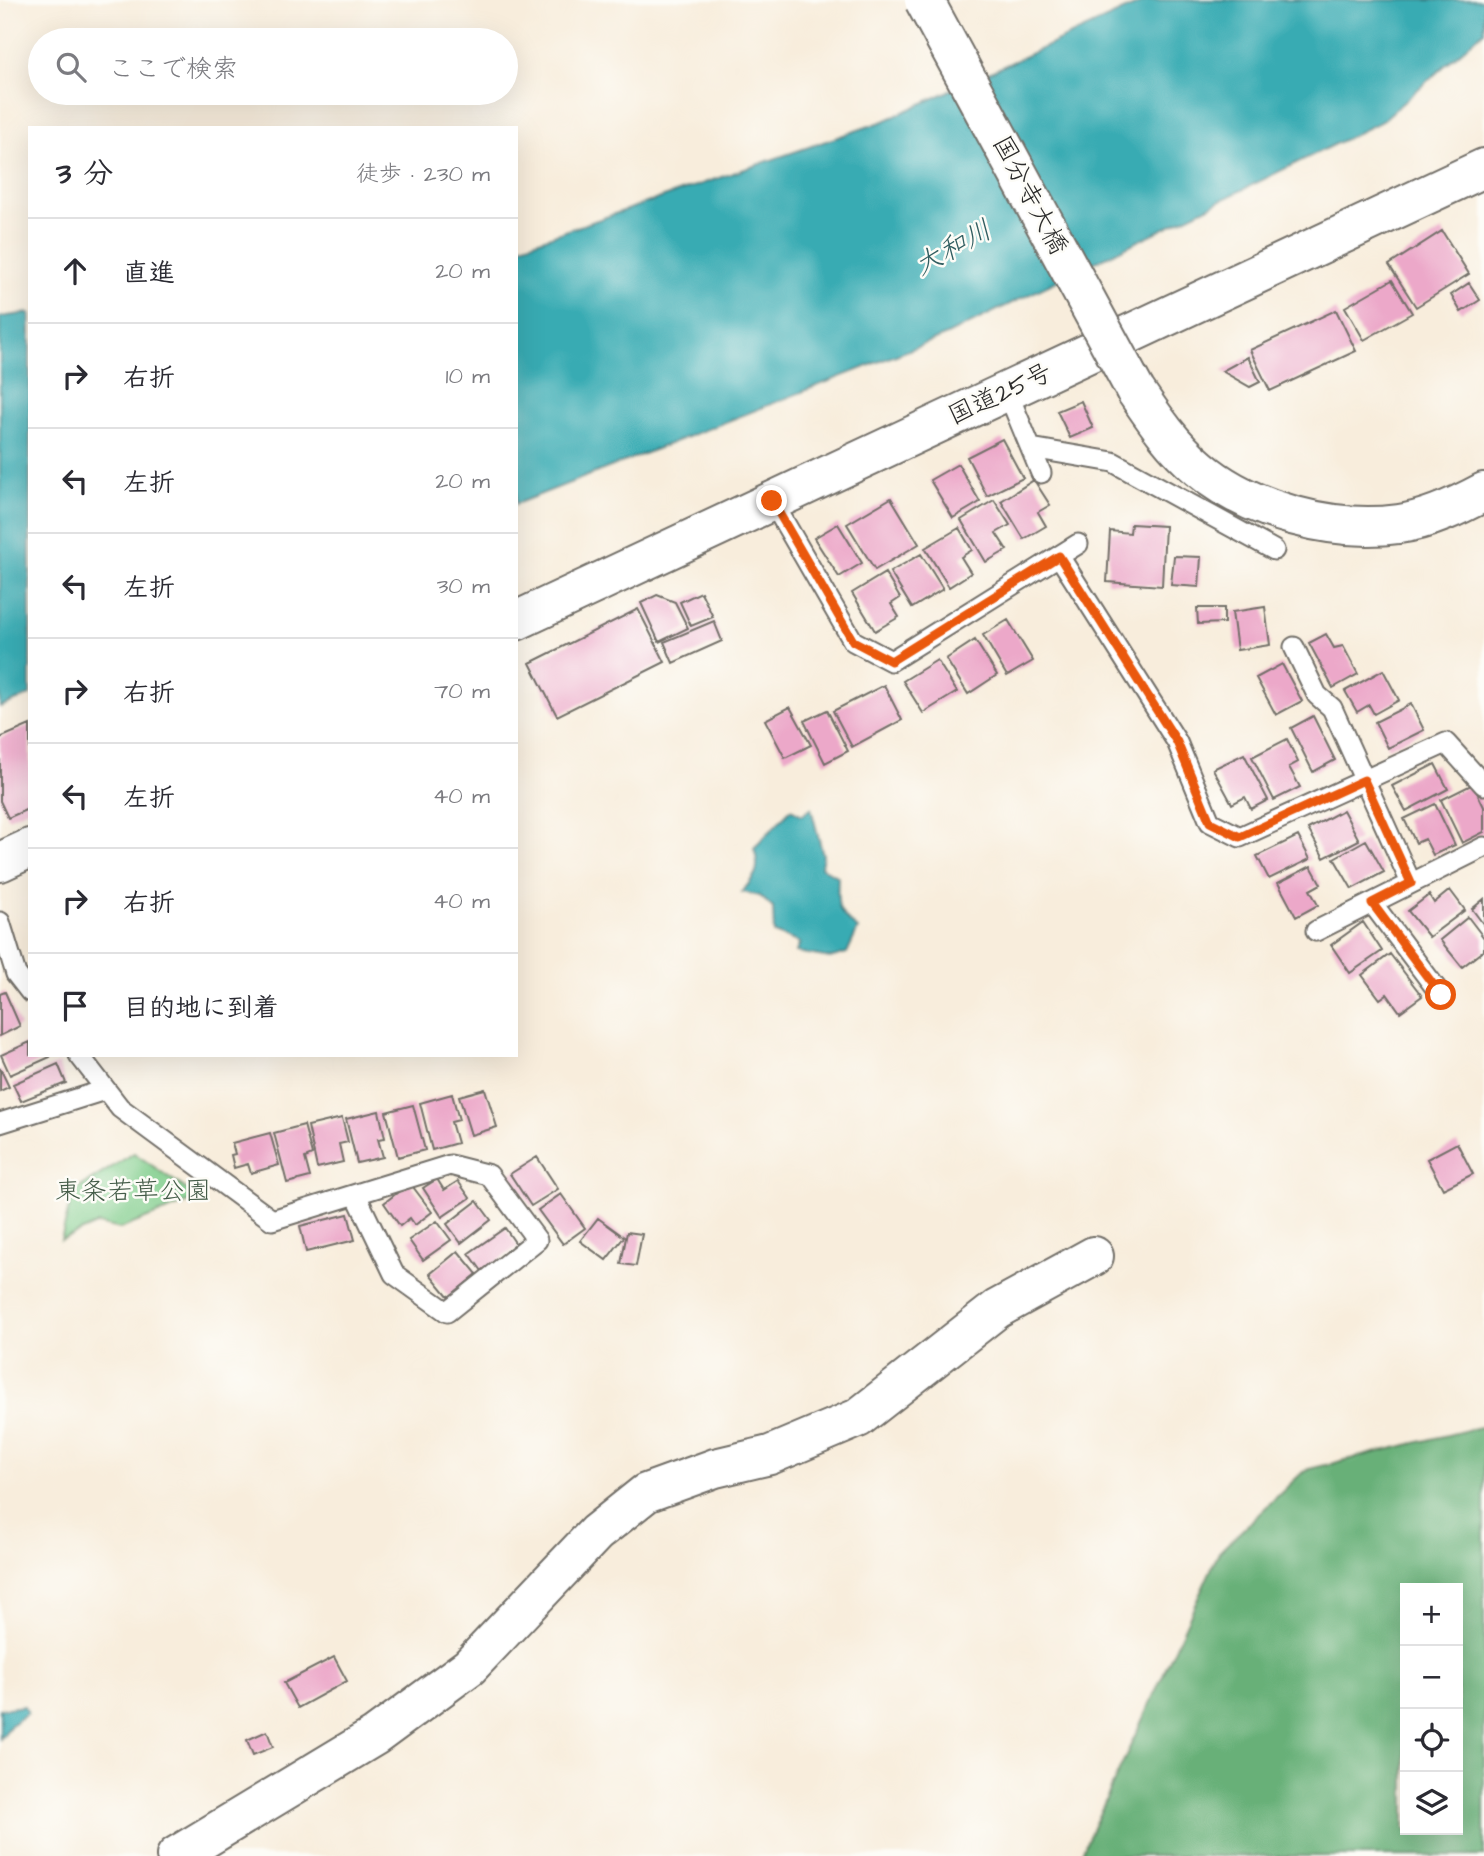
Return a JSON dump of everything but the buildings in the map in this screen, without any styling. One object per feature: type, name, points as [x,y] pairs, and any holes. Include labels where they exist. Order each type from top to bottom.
[{"type":"main road","name":"国分寺大橋","points":[[924,0],[1135,390],[1161,430],[1200,468],[1245,499],[1293,516],[1350,524],[1400,524],[1455,508],[1484,492]]},
{"type":"main road","name":"国道25号","points":[[518,620],[1484,168]]},
{"type":"main road","points":[[0,862],[28,849]]},
{"type":"main road","points":[[176,1856],[375,1736],[469,1667],[596,1533],[646,1493],[715,1468],[770,1455],[858,1418],[997,1309],[1094,1256]]},
{"type":"lane","points":[[1007,391],[1041,473]]},
{"type":"lane","points":[[1031,447],[1113,462],[1274,550]]},
{"type":"lane","points":[[772,501],[853,641],[891,661],[1078,544]]},
{"type":"lane","points":[[1059,556],[1177,742],[1210,822],[1240,837],[1446,743],[1484,785]]},
{"type":"lane","points":[[1294,647],[1317,695],[1332,708],[1411,883]]},
{"type":"lane","points":[[1316,931],[1484,847]]},
{"type":"lane","points":[[1372,903],[1441,995]]},
{"type":"lane","points":[[0,922],[6,967],[16,974],[28,989]]},
{"type":"lane","points":[[80,1057],[120,1108],[272,1220],[450,1165],[489,1175],[537,1240],[447,1312],[394,1274],[356,1195]]},
{"type":"lane","points":[[0,1124],[105,1090]]},
{"type":"green space","name":"東条若草公園","points":[[134,1153],[199,1198],[120,1229],[98,1224],[61,1240],[73,1192]]},
{"type":"green space","points":[[1484,1426],[1484,1856],[1080,1856],[1219,1552],[1305,1470]]},
{"type":"water","name":"大和川","points":[[1147,0],[1484,0],[1484,31],[1382,121],[947,335],[518,503],[518,247],[884,121]]},
{"type":"water","points":[[28,313],[28,696],[0,707],[0,317]]},
{"type":"water","points":[[811,808],[823,855],[821,867],[838,877],[839,907],[845,918],[858,929],[847,953],[830,958],[796,952],[800,943],[774,933],[773,908],[760,896],[742,892],[756,872],[754,848],[791,809],[802,815]]},
{"type":"water","points":[[24,1706],[27,1713],[12,1724],[0,1739],[0,1709]]},
{"type":"route","points":[[772,501],[853,641],[891,661],[1059,556],[1177,742],[1210,822],[1240,837],[1364,780],[1411,883],[1372,903],[1441,995]]}]
